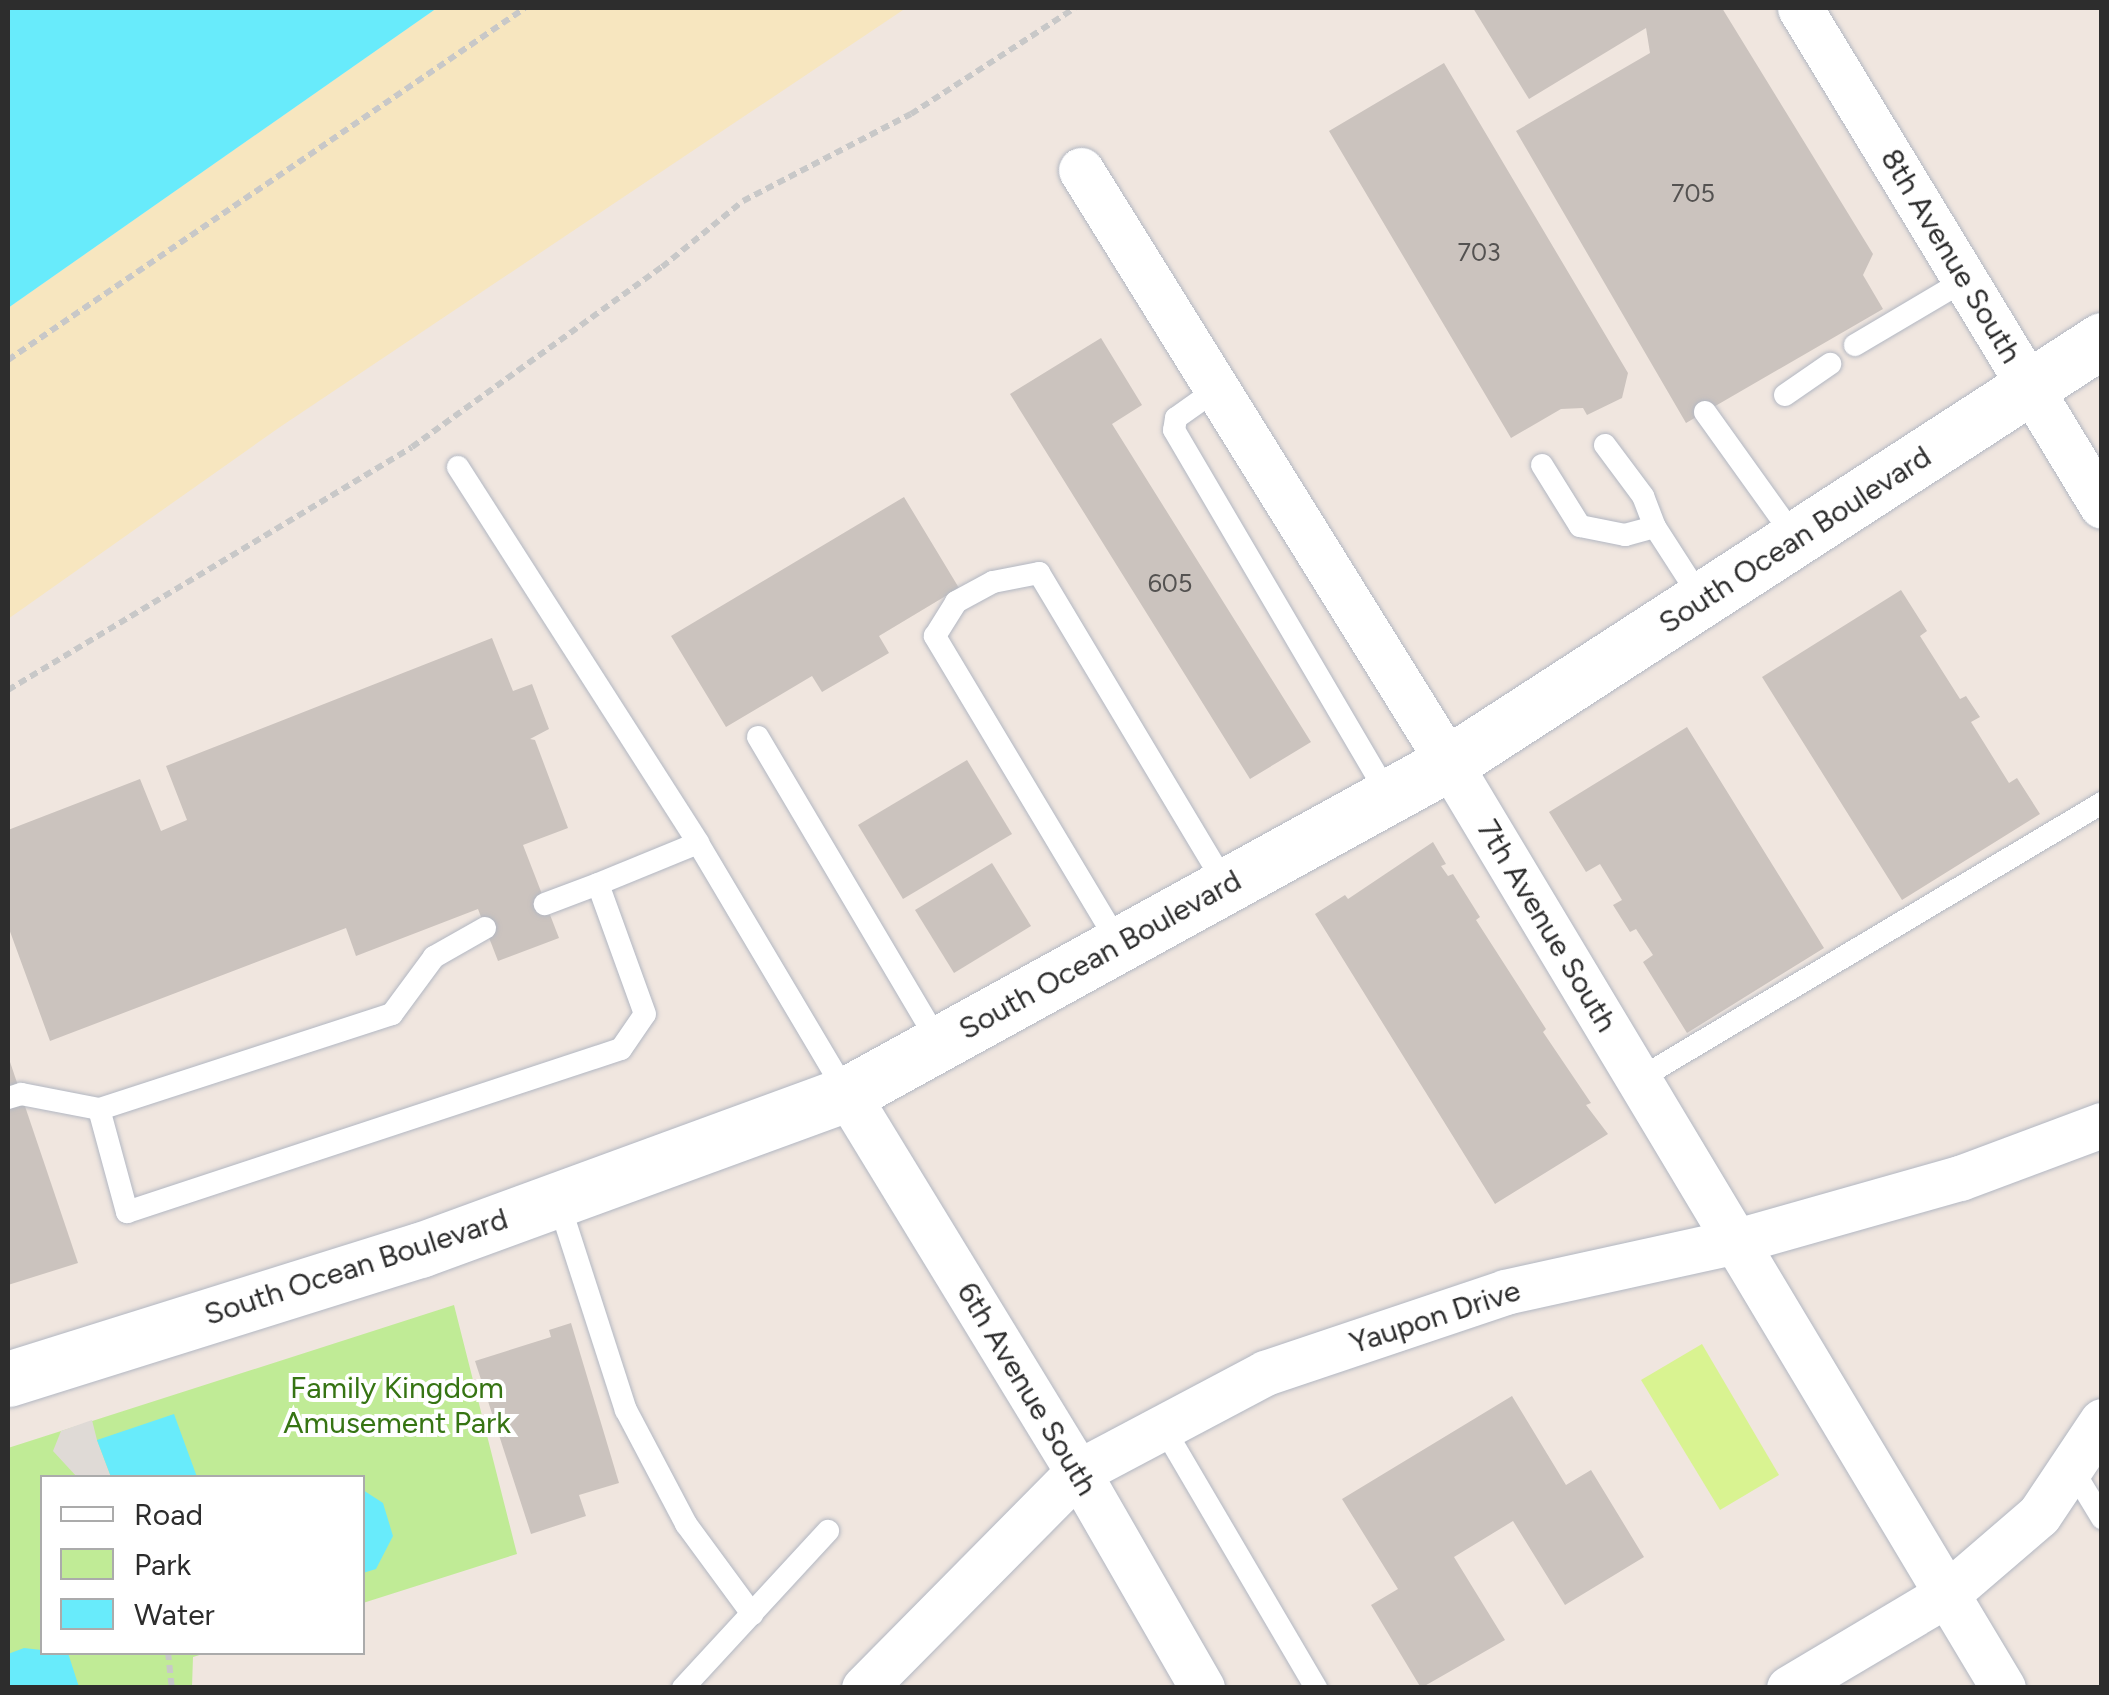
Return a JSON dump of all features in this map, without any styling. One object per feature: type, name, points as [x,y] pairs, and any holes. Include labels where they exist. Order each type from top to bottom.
[{"type":"main road","name":"South Ocean Boulevard","points":[[8,1378],[420,1250],[846,1094],[1449,762],[1798,541],[2102,340]]},
{"type":"street","name":"8th Avenue South","points":[[1800,8],[2102,506]]},
{"type":"street","name":"7th Avenue South","points":[[1081,170],[1449,762],[2003,1688]]},
{"type":"street","name":"6th Avenue South","points":[[846,1094],[1078,1472],[1202,1688]]},
{"type":"street","name":"Yaupon Drive","points":[[864,1688],[1078,1472],[1264,1373],[1505,1292],[1737,1242],[1960,1178],[2102,1125]]},
{"type":"street","points":[[1790,1688],[1947,1594],[2039,1515],[2102,1421]]},
{"type":"lane","points":[[1855,345],[1965,280]]},
{"type":"lane","points":[[1785,395],[1830,364]]},
{"type":"lane","points":[[1217,388],[1176,418],[1174,430],[1390,796]]},
{"type":"lane","points":[[1705,412],[1798,541]]},
{"type":"lane","points":[[1605,444],[1643,496],[1655,527],[1702,600]]},
{"type":"lane","points":[[458,466],[698,844],[846,1094]]},
{"type":"lane","points":[[1542,466],[1580,526],[1625,535],[1655,527]]},
{"type":"lane","points":[[1119,944],[934,636],[956,602],[980,589],[1039,574],[1226,885]]},
{"type":"lane","points":[[758,736],[939,1043]]},
{"type":"lane","points":[[1638,1079],[2102,803]]},
{"type":"lane","points":[[545,904],[698,844]]},
{"type":"lane","points":[[99,1109],[127,1212],[622,1049],[645,1014],[598,884]]},
{"type":"lane","points":[[8,1098],[21,1094],[99,1109],[392,1014],[434,958],[485,928]]},
{"type":"lane","points":[[558,1200],[626,1410],[686,1524],[752,1614]]},
{"type":"lane","points":[[1163,1427],[1316,1688]]},
{"type":"lane","points":[[2071,1466],[2102,1518]]},
{"type":"lane","points":[[683,1688],[828,1530]]},
{"type":"path","points":[[8,360],[525,8]]},
{"type":"path","points":[[8,690],[412,447],[662,268],[743,201],[911,114],[1074,8]]},
{"type":"path","points":[[168,1655],[172,1688]]},
{"type":"green space","name":"Family Kingdom Amusement Park","points":[[454,1305],[517,1554],[365,1602],[365,1475],[40,1475],[40,1655],[200,1655],[193,1657],[192,1687],[8,1687],[8,1448]]},
{"type":"green space","points":[[1702,1344],[1779,1475],[1720,1510],[1641,1380]]},
{"type":"sand","points":[[437,8],[906,8],[280,427],[8,619],[8,308]]},
{"type":"shaded area","points":[[92,1420],[110,1475],[75,1475],[53,1451],[61,1431]]},
{"type":"water","points":[[8,8],[437,8],[8,308]]},
{"type":"water","points":[[174,1414],[196,1475],[110,1475],[97,1440]]},
{"type":"water","points":[[365,1491],[383,1503],[393,1536],[376,1569],[365,1572]]},
{"type":"water","points":[[24,1648],[40,1650],[40,1655],[69,1655],[79,1687],[8,1687],[8,1654]]},
{"type":"building","points":[[1473,8],[1722,8],[1873,254],[1863,275],[1883,309],[1686,423],[1516,131],[1650,53],[1646,28],[1529,99]]},
{"type":"building","points":[[1444,63],[1628,373],[1622,398],[1587,415],[1583,408],[1561,409],[1511,438],[1329,131]]},
{"type":"building","points":[[1101,338],[1142,405],[1112,424],[1311,742],[1250,779],[1010,394]]},
{"type":"building","points":[[904,497],[959,588],[879,636],[889,653],[822,692],[812,676],[726,727],[671,636]]},
{"type":"building","points":[[1901,590],[1927,631],[1920,636],[1960,699],[1966,696],[1980,717],[1971,722],[2009,783],[2017,778],[2040,814],[1902,900],[1762,677]]},
{"type":"building","points":[[492,638],[513,691],[532,684],[549,729],[530,739],[535,740],[568,828],[523,845],[559,938],[498,961],[478,909],[356,956],[346,928],[50,1041],[8,926],[8,830],[140,779],[161,831],[187,820],[166,766]]},
{"type":"building","points":[[1687,727],[1824,948],[1687,1033],[1643,962],[1653,955],[1636,929],[1630,932],[1613,905],[1622,900],[1600,864],[1586,872],[1549,812]]},
{"type":"building","points":[[967,760],[1012,834],[903,899],[858,825]]},
{"type":"building","points":[[1433,842],[1446,864],[1441,866],[1448,876],[1453,874],[1480,917],[1476,920],[1591,1103],[1586,1105],[1608,1134],[1495,1204],[1315,914],[1345,895],[1348,899]]},
{"type":"building","points":[[992,863],[1031,926],[954,973],[915,910]]},
{"type":"building","points":[[8,1056],[78,1263],[8,1285]]},
{"type":"building","points":[[571,1323],[619,1483],[579,1495],[586,1516],[531,1534],[475,1361],[551,1337],[549,1330]]},
{"type":"building","points":[[1512,1396],[1566,1485],[1591,1470],[1644,1557],[1565,1605],[1513,1521],[1454,1557],[1505,1640],[1421,1688],[1371,1605],[1398,1589],[1342,1499]]}]
